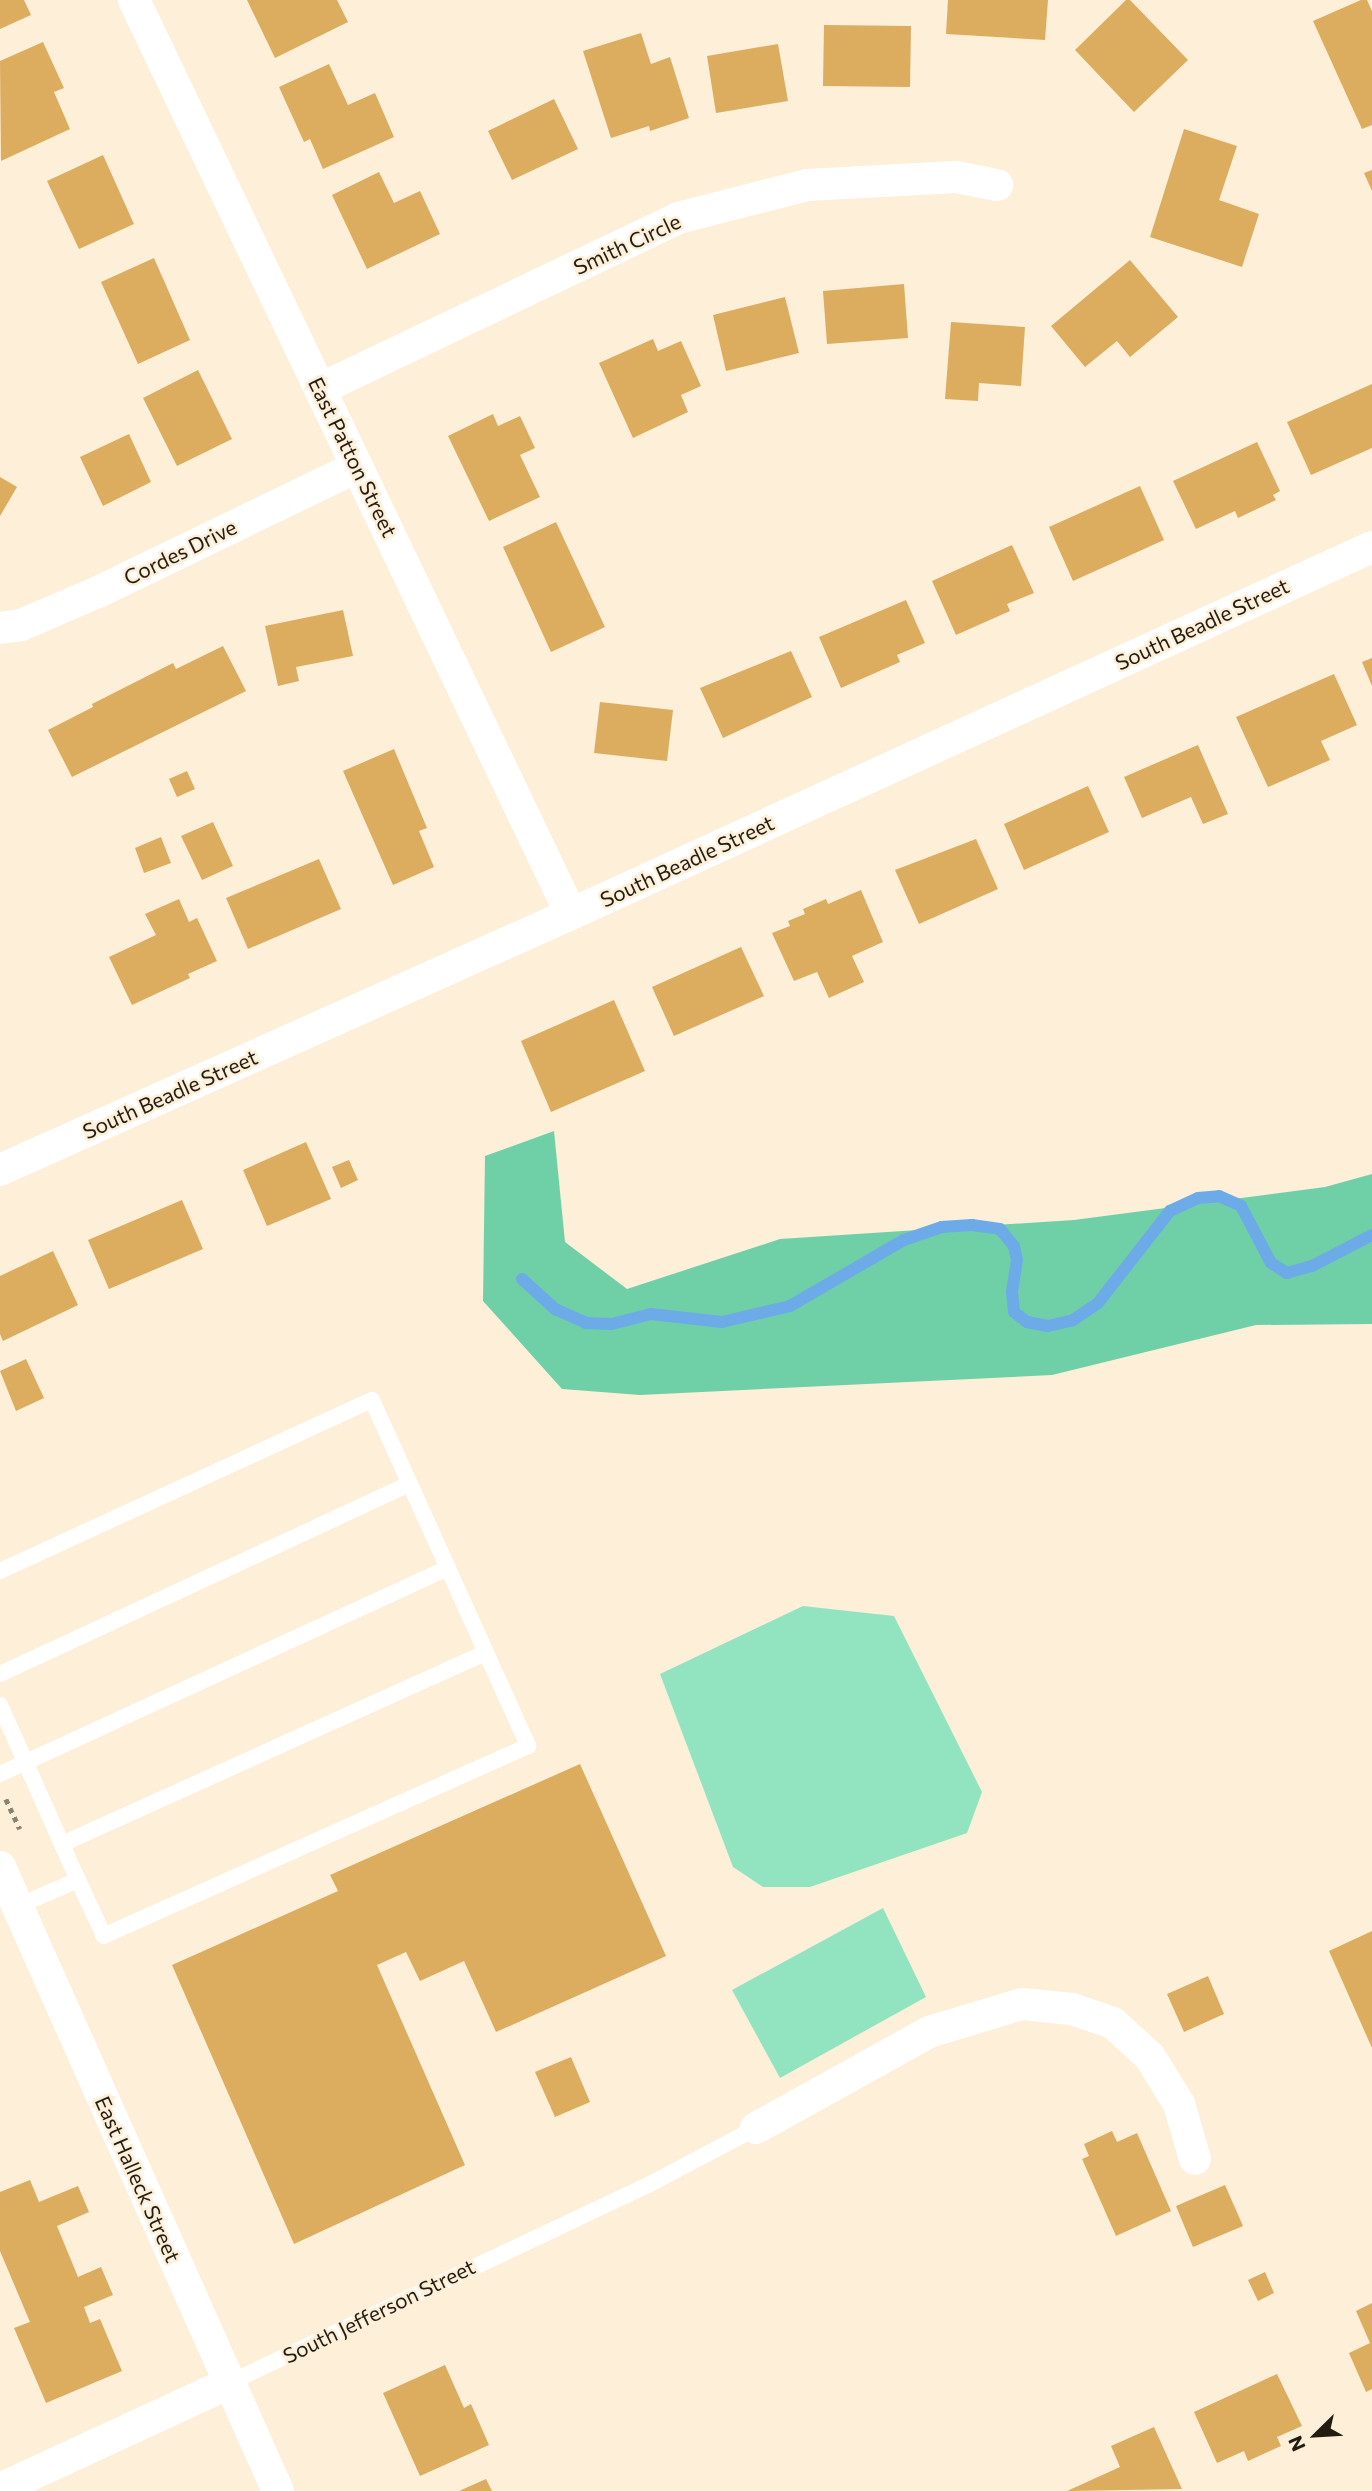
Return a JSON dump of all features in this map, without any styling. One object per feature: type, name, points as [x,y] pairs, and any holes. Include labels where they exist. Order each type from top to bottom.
[{"type":"street","name":"East Patton Street","points":[[134,0],[571,914]]},
{"type":"street","name":"Smith Circle","points":[[320,390],[678,218],[807,185],[956,177],[998,185]]},
{"type":"street","name":"Cordes Drive","points":[[0,628],[21,625],[98,592],[357,467]]},
{"type":"street","name":"South Beadle Street","points":[[0,1170],[571,914],[1372,547]]},
{"type":"street","name":"East Halleck Street","points":[[0,1867],[278,2491]]},
{"type":"street","points":[[756,2128],[929,2032],[1022,2004],[1072,2009],[1113,2023],[1150,2056],[1179,2104],[1195,2159]]},
{"type":"street","name":"South Jefferson Street","points":[[0,2490],[229,2383]]},
{"type":"lane","points":[[0,1571],[372,1400],[528,1746],[104,1936],[0,1705]]},
{"type":"lane","points":[[0,1674],[410,1484]]},
{"type":"lane","points":[[0,1774],[448,1568]]},
{"type":"lane","points":[[62,1844],[486,1653]]},
{"type":"lane","points":[[18,1906],[78,1880]]},
{"type":"lane","name":"South Jefferson Street","points":[[229,2383],[648,2185],[756,2128]]},
{"type":"green space","points":[[554,1131],[565,1242],[627,1289],[780,1239],[1074,1220],[1325,1187],[1372,1174],[1372,1324],[1256,1325],[1052,1375],[640,1395],[562,1389],[483,1301],[485,1156]]},
{"type":"green space","points":[[803,1606],[894,1616],[982,1792],[967,1833],[810,1887],[763,1887],[733,1867],[660,1674]]},
{"type":"green space","points":[[883,1908],[926,1997],[780,2078],[732,1990]]},
{"type":"building","points":[[0,0],[24,0],[31,15],[0,29]]},
{"type":"building","points":[[247,0],[337,0],[348,22],[275,58]]},
{"type":"building","points":[[948,0],[1048,0],[1045,40],[946,34]]},
{"type":"building","points":[[1126,0],[1130,0],[1188,60],[1134,112],[1075,50]]},
{"type":"building","points":[[1361,0],[1367,0],[1372,11],[1372,125],[1362,129],[1313,21]]},
{"type":"building","points":[[824,25],[911,26],[910,87],[823,86]]},
{"type":"building","points":[[641,33],[651,64],[670,57],[689,118],[650,131],[649,126],[611,138],[583,51]]},
{"type":"building","points":[[43,42],[64,88],[54,92],[70,129],[1,161],[0,61]]},
{"type":"building","points":[[778,44],[788,101],[716,113],[707,56]]},
{"type":"building","points":[[329,64],[348,105],[375,93],[394,137],[323,169],[310,139],[304,142],[279,87]]},
{"type":"building","points":[[554,99],[578,149],[512,180],[488,131]]},
{"type":"building","points":[[1184,129],[1237,146],[1219,200],[1259,214],[1242,267],[1150,237]]},
{"type":"building","points":[[103,155],[134,224],[79,249],[47,181]]},
{"type":"building","points":[[1372,170],[1372,191],[1364,173]]},
{"type":"building","points":[[379,172],[394,203],[420,191],[440,234],[367,269],[332,195]]},
{"type":"building","points":[[154,258],[190,340],[138,364],[101,282]]},
{"type":"building","points":[[1130,260],[1178,317],[1130,357],[1117,341],[1085,367],[1051,326]]},
{"type":"building","points":[[904,284],[908,338],[827,344],[823,291]]},
{"type":"building","points":[[785,297],[799,353],[726,371],[713,315]]},
{"type":"building","points":[[951,322],[1025,327],[1021,386],[979,383],[978,401],[945,399]]},
{"type":"building","points":[[653,339],[658,351],[681,341],[701,386],[681,395],[688,412],[633,438],[599,363]]},
{"type":"building","points":[[198,370],[232,439],[177,466],[143,398]]},
{"type":"building","points":[[1372,384],[1372,448],[1311,475],[1287,422]]},
{"type":"building","points":[[493,414],[498,426],[520,416],[535,448],[520,455],[540,497],[489,521],[448,436]]},
{"type":"building","points":[[129,434],[151,482],[103,506],[80,457]]},
{"type":"building","points":[[1257,442],[1280,491],[1273,495],[1276,500],[1238,518],[1235,511],[1196,529],[1173,481]]},
{"type":"building","points":[[0,477],[17,487],[0,516]]},
{"type":"building","points":[[1140,486],[1164,540],[1073,581],[1049,527]]},
{"type":"building","points":[[556,522],[605,627],[551,652],[503,547]]},
{"type":"building","points":[[1012,545],[1034,593],[1007,604],[1010,611],[956,635],[932,581]]},
{"type":"building","points":[[906,600],[925,643],[897,655],[900,662],[841,688],[819,637]]},
{"type":"building","points":[[343,610],[353,656],[296,667],[299,681],[278,686],[265,626]]},
{"type":"building","points":[[223,646],[246,691],[72,777],[48,730],[93,707],[92,704],[173,663],[176,669]]},
{"type":"building","points":[[791,651],[812,697],[723,738],[700,688]]},
{"type":"building","points":[[1372,658],[1372,686],[1362,662]]},
{"type":"building","points":[[1334,674],[1357,725],[1321,741],[1330,760],[1268,787],[1236,717]]},
{"type":"building","points":[[600,702],[673,710],[667,761],[594,753]]},
{"type":"building","points":[[1198,745],[1228,814],[1203,824],[1191,797],[1142,818],[1124,777]]},
{"type":"building","points":[[394,749],[427,828],[419,831],[434,867],[393,885],[343,771]]},
{"type":"building","points":[[187,771],[195,789],[177,797],[169,779]]},
{"type":"building","points":[[1088,786],[1109,832],[1024,870],[1004,824]]},
{"type":"building","points":[[213,822],[233,866],[202,880],[181,836]]},
{"type":"building","points":[[161,837],[171,863],[144,873],[135,848]]},
{"type":"building","points":[[976,839],[998,889],[919,924],[895,870]]},
{"type":"building","points":[[319,859],[341,909],[248,949],[226,898]]},
{"type":"building","points":[[861,890],[883,942],[852,956],[864,982],[829,998],[817,972],[794,981],[772,933],[790,926],[788,921],[805,914],[803,909],[826,899],[828,904]]},
{"type":"building","points":[[179,899],[189,922],[197,918],[217,961],[188,974],[190,978],[132,1005],[109,957],[156,935],[145,914]]},
{"type":"building","points":[[741,947],[764,996],[674,1036],[652,987]]},
{"type":"building","points":[[614,1000],[645,1071],[551,1112],[521,1041]]},
{"type":"building","points":[[306,1142],[331,1199],[267,1226],[243,1170]]},
{"type":"building","points":[[349,1160],[358,1180],[341,1188],[332,1167]]},
{"type":"building","points":[[182,1200],[203,1249],[109,1289],[88,1240]]},
{"type":"building","points":[[53,1251],[78,1305],[3,1341],[0,1334],[0,1276]]},
{"type":"building","points":[[26,1359],[44,1398],[16,1411],[0,1371]]},
{"type":"building","points":[[580,1764],[666,1956],[496,2032],[464,1961],[420,1981],[406,1952],[377,1965],[465,2165],[294,2244],[172,1965],[338,1891],[330,1875]]},
{"type":"building","points":[[1372,1931],[1372,2048],[1329,1951]]},
{"type":"building","points":[[1208,1976],[1224,2014],[1184,2032],[1167,1994]]},
{"type":"building","points":[[571,2057],[590,2102],[555,2117],[535,2072]]},
{"type":"building","points":[[1112,2131],[1117,2142],[1137,2133],[1171,2211],[1116,2236],[1082,2159],[1089,2156],[1084,2144]]},
{"type":"building","points":[[30,2180],[39,2202],[78,2186],[89,2212],[57,2226],[78,2277],[101,2267],[113,2295],[84,2307],[90,2323],[100,2319],[122,2371],[46,2403],[14,2328],[30,2322],[0,2251],[0,2192]]},
{"type":"building","points":[[1225,2185],[1243,2226],[1193,2247],[1176,2206]]},
{"type":"building","points":[[1265,2272],[1274,2293],[1258,2301],[1248,2280]]},
{"type":"building","points":[[1372,2303],[1372,2389],[1366,2392],[1349,2353],[1370,2343],[1356,2311]]},
{"type":"building","points":[[445,2365],[464,2408],[471,2404],[489,2445],[420,2476],[383,2393]]},
{"type":"building","points":[[1277,2374],[1302,2426],[1277,2437],[1281,2446],[1248,2461],[1244,2451],[1217,2463],[1194,2412]]},
{"type":"building","points":[[1154,2427],[1182,2489],[1067,2491],[1120,2467],[1111,2446]]},
{"type":"building","points":[[486,2479],[492,2491],[459,2491]]},
{"type":"waterway","points":[[522,1279],[555,1309],[586,1323],[612,1324],[651,1314],[722,1322],[790,1306],[904,1240],[942,1227],[972,1225],[1000,1229],[1014,1246],[1017,1260],[1012,1292],[1014,1312],[1027,1322],[1048,1326],[1073,1320],[1098,1303],[1170,1211],[1198,1198],[1219,1196],[1241,1206],[1271,1263],[1287,1273],[1312,1266],[1372,1235]]}]
